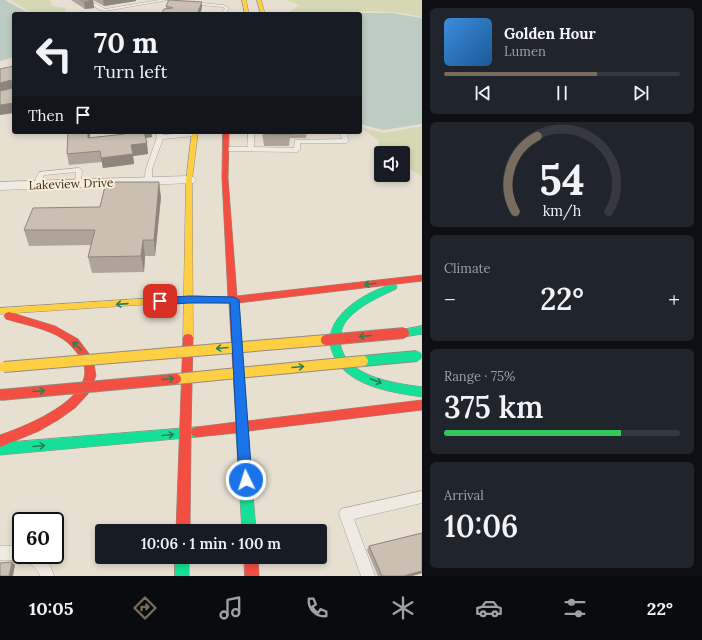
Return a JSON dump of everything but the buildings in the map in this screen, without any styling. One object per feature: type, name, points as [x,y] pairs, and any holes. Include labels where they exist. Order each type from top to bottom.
[{"type":"main road","points":[[244,0],[247,12]]},
{"type":"main road","points":[[260,0],[263,12]]},
{"type":"main road","points":[[183,524],[189,299],[189,180],[195,134]]},
{"type":"main road","points":[[226,134],[226,178],[249,524]]},
{"type":"main road","points":[[0,312],[189,299],[234,300],[422,278]]},
{"type":"main road","points":[[409,280],[375,295],[349,312],[336,326],[334,335],[336,348],[341,358],[352,372],[385,385],[422,392]]},
{"type":"main road","points":[[0,312],[56,331],[73,342],[83,351],[92,373],[89,386],[77,400],[61,414],[37,428],[0,441]]},
{"type":"main road","points":[[2,367],[404,333],[422,330]]},
{"type":"main road","points":[[0,395],[420,355]]},
{"type":"main road","points":[[0,449],[242,427],[422,404]]},
{"type":"main road","points":[[182,564],[182,576]]},
{"type":"main road","points":[[251,564],[252,576]]},
{"type":"street","name":"Lakeview Drive","points":[[0,186],[189,180]]},
{"type":"lane","points":[[87,0],[105,10],[166,0]]},
{"type":"lane","points":[[185,3],[223,6],[227,8],[224,12]]},
{"type":"lane","points":[[148,182],[148,169],[160,134]]},
{"type":"lane","points":[[251,134],[251,149]]},
{"type":"lane","points":[[225,149],[297,150],[297,141],[346,141],[344,134]]},
{"type":"lane","points":[[368,576],[346,514],[422,497]]},
{"type":"lane","points":[[0,553],[12,553]]},
{"type":"lane","points":[[41,564],[44,566],[47,576]]},
{"type":"green space","points":[[10,0],[50,0],[52,6],[66,8],[65,12],[31,12]]},
{"type":"green space","points":[[287,0],[422,0],[422,17],[372,11],[290,12],[299,5]]},
{"type":"green space","points":[[422,126],[422,176],[410,170],[410,146],[379,146],[378,140],[362,128],[384,133]]},
{"type":"shaded area","points":[[0,0],[5,0],[26,12],[12,12],[12,58],[0,61]]},
{"type":"shaded area","points":[[362,13],[391,13],[422,18],[422,124],[383,130],[362,125]]},
{"type":"traffic: fast","points":[[393,287],[362,302],[344,317],[338,327],[335,337],[336,349],[344,364],[360,376],[386,385],[422,392]]},
{"type":"traffic: fast","points":[[404,333],[422,330]]},
{"type":"traffic: fast","points":[[363,361],[417,356]]},
{"type":"traffic: fast","points":[[0,449],[197,432]]},
{"type":"traffic: fast","points":[[242,432],[249,524]]},
{"type":"traffic: fast","points":[[182,564],[182,576]]},
{"type":"traffic: slow","points":[[244,0],[247,12]]},
{"type":"traffic: slow","points":[[259,0],[262,12]]},
{"type":"traffic: slow","points":[[188,338],[189,180],[195,134]]},
{"type":"traffic: slow","points":[[0,311],[153,301]]},
{"type":"traffic: slow","points":[[4,367],[326,340]]},
{"type":"traffic: slow","points":[[176,379],[363,361]]},
{"type":"traffic: jam","points":[[226,134],[225,178],[242,432]]},
{"type":"traffic: jam","points":[[153,301],[189,299],[234,300],[422,278]]},
{"type":"traffic: jam","points":[[0,441],[54,417],[71,405],[84,391],[91,376],[88,359],[74,342],[51,329],[9,316]]},
{"type":"traffic: jam","points":[[326,340],[404,333]]},
{"type":"traffic: jam","points":[[183,524],[188,338]]},
{"type":"traffic: jam","points":[[0,395],[176,379]]},
{"type":"traffic: jam","points":[[197,432],[422,405]]},
{"type":"traffic: jam","points":[[251,564],[252,576]]},
{"type":"route","points":[[160,301],[189,299],[234,300],[246,480]]}]
